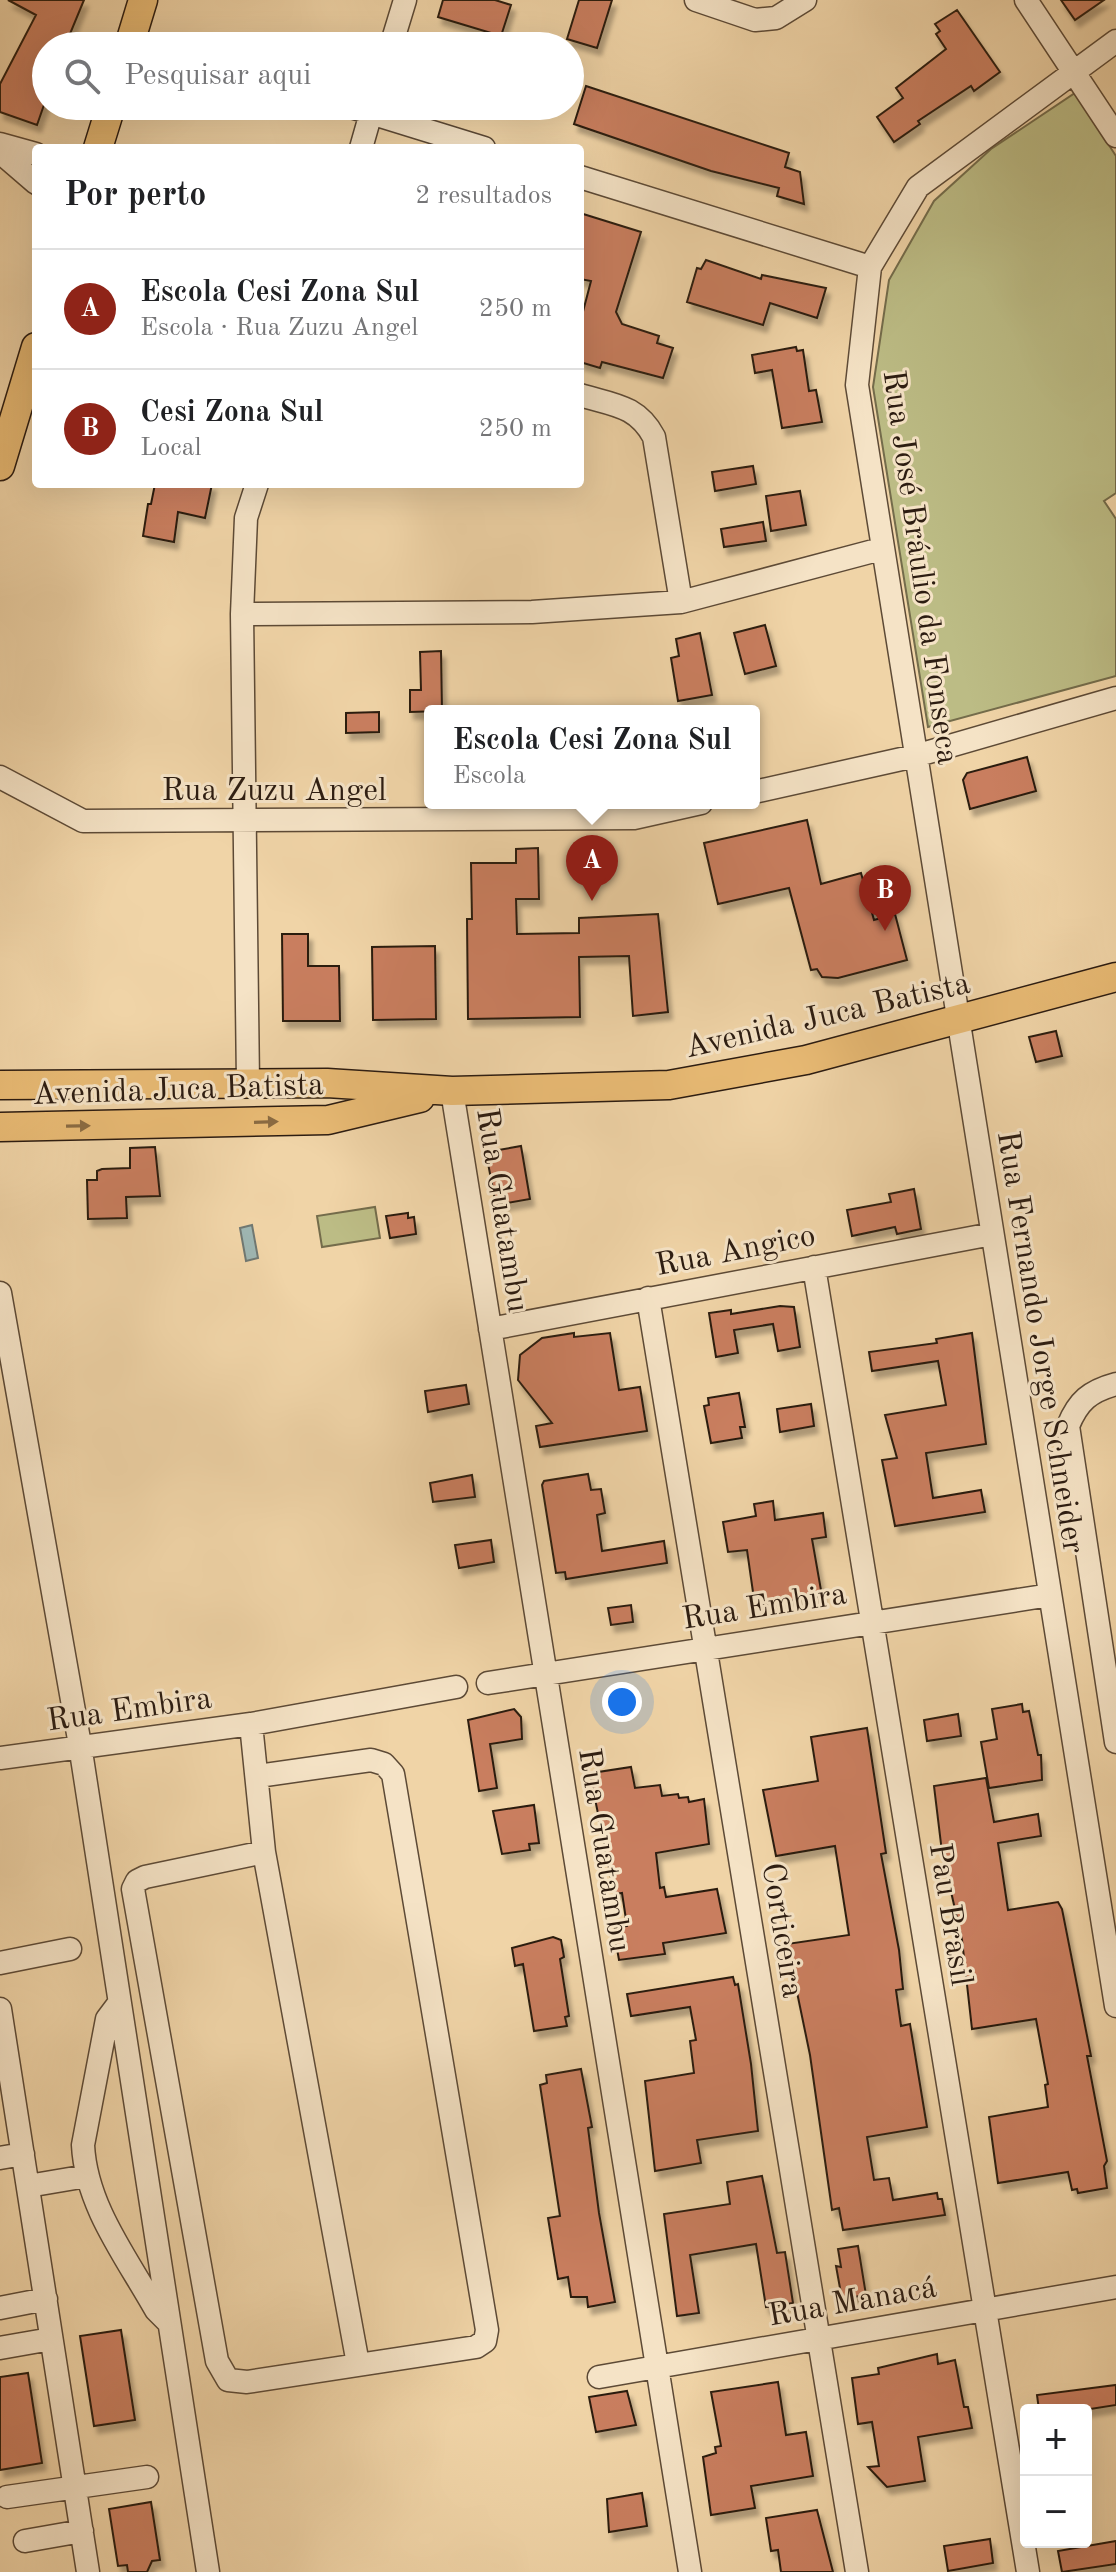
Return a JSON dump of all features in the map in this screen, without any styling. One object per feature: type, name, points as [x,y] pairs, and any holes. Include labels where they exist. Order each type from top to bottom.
[{"type":"main road","points":[[139,32],[143,0]]},
{"type":"main road","points":[[99,144],[107,120]]},
{"type":"main road","points":[[0,466],[32,360]]},
{"type":"main road","name":"Avenida Juca Batista","points":[[0,1085],[327,1083],[452,1091],[669,1085],[806,1060],[1116,977]]},
{"type":"main road","points":[[327,1083],[338,1088],[343,1098],[338,1114],[328,1120]]},
{"type":"main road","name":"Avenida Juca Batista","points":[[0,1127],[328,1120],[452,1091]]},
{"type":"street","points":[[395,32],[405,0]]},
{"type":"street","points":[[696,0],[755,20],[776,18],[805,0]]},
{"type":"street","points":[[1026,0],[1116,136]]},
{"type":"street","name":"Rua José Bráulio da Fonseca","points":[[958,1020],[857,385],[870,267],[918,187],[1116,41]]},
{"type":"street","points":[[362,144],[369,120]]},
{"type":"street","points":[[401,120],[472,144]]},
{"type":"street","points":[[0,144],[32,153]]},
{"type":"street","points":[[0,152],[32,180]]},
{"type":"street","points":[[584,178],[870,267]]},
{"type":"street","points":[[584,396],[627,409],[644,419],[654,437],[681,602]]},
{"type":"street","points":[[248,1083],[242,614],[246,518],[256,488]]},
{"type":"street","points":[[242,614],[532,612],[681,602],[881,549]]},
{"type":"street","points":[[760,791],[915,756],[1116,698]]},
{"type":"street","name":"Rua Zuzu Angel","points":[[0,777],[83,821],[634,818],[674,809]]},
{"type":"street","name":"Rua Fernando Jorge Schneider","points":[[958,1020],[1116,2006]]},
{"type":"street","name":"Rua Guatambu","points":[[452,1091],[690,2572]]},
{"type":"street","name":"Rua Angico","points":[[490,1329],[992,1234]]},
{"type":"street","name":"Pau Brasil","points":[[814,1267],[1028,2572]]},
{"type":"street","points":[[0,1293],[80,1745],[208,2572]]},
{"type":"street","name":"Corticeira","points":[[648,1298],[857,2572]]},
{"type":"street","points":[[1116,1384],[1091,1392],[1076,1406],[1068,1426],[1116,1742]]},
{"type":"street","name":"Rua Embira","points":[[488,1683],[545,1671],[1050,1595]]},
{"type":"street","name":"Rua Embira","points":[[0,1758],[251,1724],[456,1687]]},
{"type":"street","points":[[251,1724],[264,1852],[358,2364]]},
{"type":"street","points":[[258,1776],[371,1760],[384,1764],[393,1774],[485,2314],[485,2341],[476,2347],[247,2382],[228,2380],[217,2361],[133,1889],[137,1881],[145,1877],[264,1852]]},
{"type":"street","points":[[0,1963],[70,1949]]},
{"type":"street","points":[[119,2003],[107,2019],[83,2145],[87,2176],[112,2232],[156,2310],[169,2323]]},
{"type":"street","points":[[0,2009],[8,2107],[23,2154],[88,2572]]},
{"type":"street","points":[[0,2158],[23,2154]]},
{"type":"street","points":[[28,2186],[87,2176]]},
{"type":"street","name":"Rua Manacá","points":[[599,2377],[1116,2287]]},
{"type":"street","points":[[0,2308],[46,2299]]},
{"type":"street","points":[[0,2348],[51,2339]]},
{"type":"street","points":[[7,2497],[147,2477]]},
{"type":"street","points":[[25,2541],[82,2531]]},
{"type":"green space","points":[[1075,93],[1116,156],[1116,493],[1104,501],[1116,519],[1116,676],[928,727],[873,387],[889,280],[934,201],[991,149]]},
{"type":"green space","points":[[375,1207],[380,1238],[322,1247],[317,1216]]},
{"type":"water","points":[[252,1225],[258,1258],[246,1261],[240,1228]]},
{"type":"building","points":[[8,0],[84,0],[71,32],[32,32],[32,120],[39,120],[37,125],[0,112],[0,84],[36,15]]},
{"type":"building","points":[[443,0],[495,0],[511,5],[502,32],[488,32],[438,17]]},
{"type":"building","points":[[579,0],[612,0],[597,48],[584,44],[584,32],[569,32]]},
{"type":"building","points":[[1061,0],[1104,0],[1075,20]]},
{"type":"building","points":[[957,10],[1000,72],[974,91],[971,86],[918,121],[920,124],[894,142],[877,117],[903,98],[896,88],[946,49],[936,34],[940,31],[935,24]]},
{"type":"building","points":[[586,86],[789,153],[785,167],[800,172],[804,204],[777,196],[779,188],[711,171],[574,124],[575,120],[584,120]]},
{"type":"building","points":[[584,214],[641,232],[616,312],[622,324],[659,336],[657,343],[673,348],[663,378],[602,362],[600,368],[584,363],[584,308],[591,281],[584,280]]},
{"type":"building","points":[[706,260],[761,279],[762,275],[826,288],[817,318],[770,303],[763,325],[687,302],[697,268],[701,269]]},
{"type":"building","points":[[796,347],[797,351],[803,350],[809,391],[816,390],[822,422],[782,428],[772,370],[755,373],[752,355]]},
{"type":"building","points":[[753,466],[756,484],[715,491],[712,472]]},
{"type":"building","points":[[154,488],[211,488],[205,518],[178,512],[174,542],[143,536],[148,504],[151,504]]},
{"type":"building","points":[[800,491],[806,525],[771,531],[766,496]]},
{"type":"building","points":[[763,522],[766,541],[724,547],[721,529]]},
{"type":"building","points":[[765,625],[776,666],[745,674],[734,633]]},
{"type":"building","points":[[700,633],[712,695],[678,701],[671,658],[679,656],[676,639]]},
{"type":"building","points":[[441,651],[442,705],[424,705],[424,712],[410,712],[410,690],[421,690],[420,652]]},
{"type":"building","points":[[379,712],[379,732],[346,733],[346,713]]},
{"type":"building","points":[[1027,757],[1036,791],[970,809],[963,780],[967,773]]},
{"type":"building","points":[[807,820],[821,884],[861,873],[874,920],[895,914],[907,960],[838,978],[822,977],[817,969],[811,970],[789,888],[718,904],[704,843]]},
{"type":"building","points":[[538,848],[539,899],[516,899],[517,934],[579,933],[579,918],[658,914],[668,1012],[633,1016],[629,956],[579,957],[580,1017],[468,1019],[467,919],[472,919],[471,863],[516,863],[516,849]]},
{"type":"building","points":[[282,934],[308,934],[308,966],[339,966],[340,1021],[283,1021]]},
{"type":"building","points":[[435,946],[436,1019],[373,1020],[372,947]]},
{"type":"building","points":[[1056,1031],[1062,1056],[1036,1062],[1029,1037]]},
{"type":"building","points":[[521,1146],[530,1199],[496,1205],[487,1158],[493,1151]]},
{"type":"building","points":[[155,1147],[160,1196],[126,1197],[127,1218],[88,1219],[87,1180],[97,1180],[97,1171],[102,1169],[130,1168],[130,1148]]},
{"type":"building","points":[[914,1189],[921,1229],[897,1234],[895,1227],[852,1236],[847,1210],[891,1202],[889,1194]]},
{"type":"building","points":[[408,1213],[408,1218],[414,1217],[416,1234],[390,1238],[386,1216]]},
{"type":"building","points":[[780,1306],[794,1307],[800,1347],[778,1351],[773,1324],[734,1330],[738,1353],[716,1357],[709,1313],[731,1310],[731,1314]]},
{"type":"building","points":[[574,1333],[574,1337],[610,1333],[619,1390],[640,1387],[647,1431],[540,1447],[536,1426],[552,1423],[518,1380],[520,1355],[542,1338]]},
{"type":"building","points":[[972,1333],[986,1444],[926,1453],[933,1498],[981,1490],[985,1512],[895,1526],[882,1460],[897,1458],[885,1415],[946,1405],[938,1361],[872,1371],[869,1352],[937,1343],[936,1339]]},
{"type":"building","points":[[466,1385],[469,1404],[428,1412],[425,1391]]},
{"type":"building","points":[[739,1393],[745,1427],[740,1427],[742,1438],[711,1443],[704,1406],[709,1405],[708,1398]]},
{"type":"building","points":[[811,1404],[814,1426],[780,1432],[777,1409]]},
{"type":"building","points":[[588,1474],[591,1490],[601,1489],[605,1513],[597,1515],[602,1551],[664,1541],[667,1563],[566,1579],[565,1572],[556,1573],[542,1485],[544,1481]]},
{"type":"building","points":[[472,1475],[475,1497],[433,1502],[430,1483]]},
{"type":"building","points":[[773,1501],[775,1520],[823,1513],[826,1537],[812,1539],[822,1596],[755,1606],[747,1550],[728,1552],[723,1522],[756,1516],[754,1504]]},
{"type":"building","points":[[491,1540],[494,1562],[459,1568],[455,1545]]},
{"type":"building","points":[[631,1605],[633,1622],[611,1625],[608,1608]]},
{"type":"building","points":[[1022,1704],[1023,1712],[1029,1711],[1038,1755],[1041,1755],[1042,1780],[989,1788],[981,1742],[997,1739],[992,1709]]},
{"type":"building","points":[[514,1709],[521,1717],[522,1739],[490,1744],[497,1788],[479,1791],[468,1720]]},
{"type":"building","points":[[958,1714],[961,1736],[927,1741],[924,1720]]},
{"type":"building","points":[[867,1728],[886,1853],[881,1854],[899,1950],[903,1989],[896,1990],[901,2026],[910,2024],[927,2127],[867,2137],[874,2180],[889,2178],[893,2200],[937,2193],[938,2199],[942,2199],[945,2215],[843,2230],[839,2208],[832,2210],[810,2055],[787,1944],[849,1935],[835,1846],[776,1856],[763,1790],[818,1781],[811,1737]]},
{"type":"building","points":[[631,1767],[635,1788],[660,1785],[662,1796],[678,1794],[679,1798],[688,1797],[689,1802],[704,1799],[709,1844],[656,1853],[660,1888],[664,1887],[666,1897],[717,1889],[726,1933],[663,1943],[665,1954],[619,1960],[614,1932],[615,1928],[627,1926],[622,1893],[616,1894],[612,1883],[591,1779],[592,1773]]},
{"type":"building","points":[[986,1778],[994,1822],[1038,1814],[1041,1836],[998,1843],[1008,1910],[1058,1902],[1062,1909],[1091,2056],[1087,2056],[1107,2161],[1104,2166],[1107,2188],[1078,2193],[1077,2189],[1072,2190],[1068,2172],[998,2183],[989,2117],[1048,2107],[1045,2085],[1048,2084],[1036,2019],[972,2029],[962,1940],[942,1852],[934,1786]]},
{"type":"building","points":[[534,1805],[539,1843],[529,1844],[530,1850],[502,1854],[493,1811]]},
{"type":"building","points":[[553,1937],[561,1940],[564,1957],[560,1959],[569,2016],[565,2017],[567,2026],[534,2031],[523,1964],[515,1966],[512,1948]]},
{"type":"building","points":[[733,1977],[735,1985],[738,1984],[751,2064],[758,2131],[697,2140],[701,2163],[655,2171],[645,2081],[694,2073],[690,2041],[696,2040],[690,2007],[631,2016],[627,1994]]},
{"type":"building","points":[[581,2069],[592,2127],[588,2128],[599,2213],[615,2302],[588,2307],[587,2297],[571,2297],[568,2277],[558,2279],[548,2218],[560,2216],[540,2085],[547,2083],[546,2075]]},
{"type":"building","points":[[762,2176],[777,2253],[785,2252],[793,2303],[766,2307],[756,2244],[690,2255],[699,2313],[677,2316],[664,2214],[730,2204],[727,2182]]},
{"type":"building","points":[[858,2246],[866,2295],[842,2299],[836,2266],[841,2267],[838,2249]]},
{"type":"building","points":[[121,2330],[135,2420],[94,2426],[80,2336]]},
{"type":"building","points":[[937,2354],[938,2364],[955,2360],[964,2407],[968,2407],[972,2428],[918,2437],[925,2481],[887,2487],[868,2467],[879,2466],[872,2422],[858,2424],[852,2378],[879,2374],[878,2368]]},
{"type":"building","points":[[28,2373],[42,2463],[0,2470],[0,2377]]},
{"type":"building","points":[[778,2382],[786,2435],[806,2432],[813,2476],[751,2486],[755,2508],[711,2515],[703,2457],[716,2453],[715,2447],[721,2446],[711,2392]]},
{"type":"building","points":[[1116,2385],[1116,2405],[1092,2409],[1092,2404],[1038,2404],[1037,2395]]},
{"type":"building","points":[[627,2391],[636,2425],[596,2432],[589,2397]]},
{"type":"building","points":[[642,2493],[647,2526],[609,2532],[607,2499]]},
{"type":"building","points":[[151,2502],[160,2560],[152,2561],[147,2572],[128,2572],[127,2565],[118,2566],[109,2509]]},
{"type":"building","points":[[817,2510],[833,2572],[781,2572],[778,2550],[771,2551],[766,2518]]},
{"type":"building","points":[[990,2539],[993,2563],[948,2571],[944,2546]]},
{"type":"building","points":[[1116,2541],[1116,2564],[1062,2572],[1058,2551],[1092,2548],[1092,2545]]},
{"type":"place","name":"Escola Cesi Zona Sul","points":[[592,901]]},
{"type":"place","name":"Cesi Zona Sul","points":[[885,931]]}]
